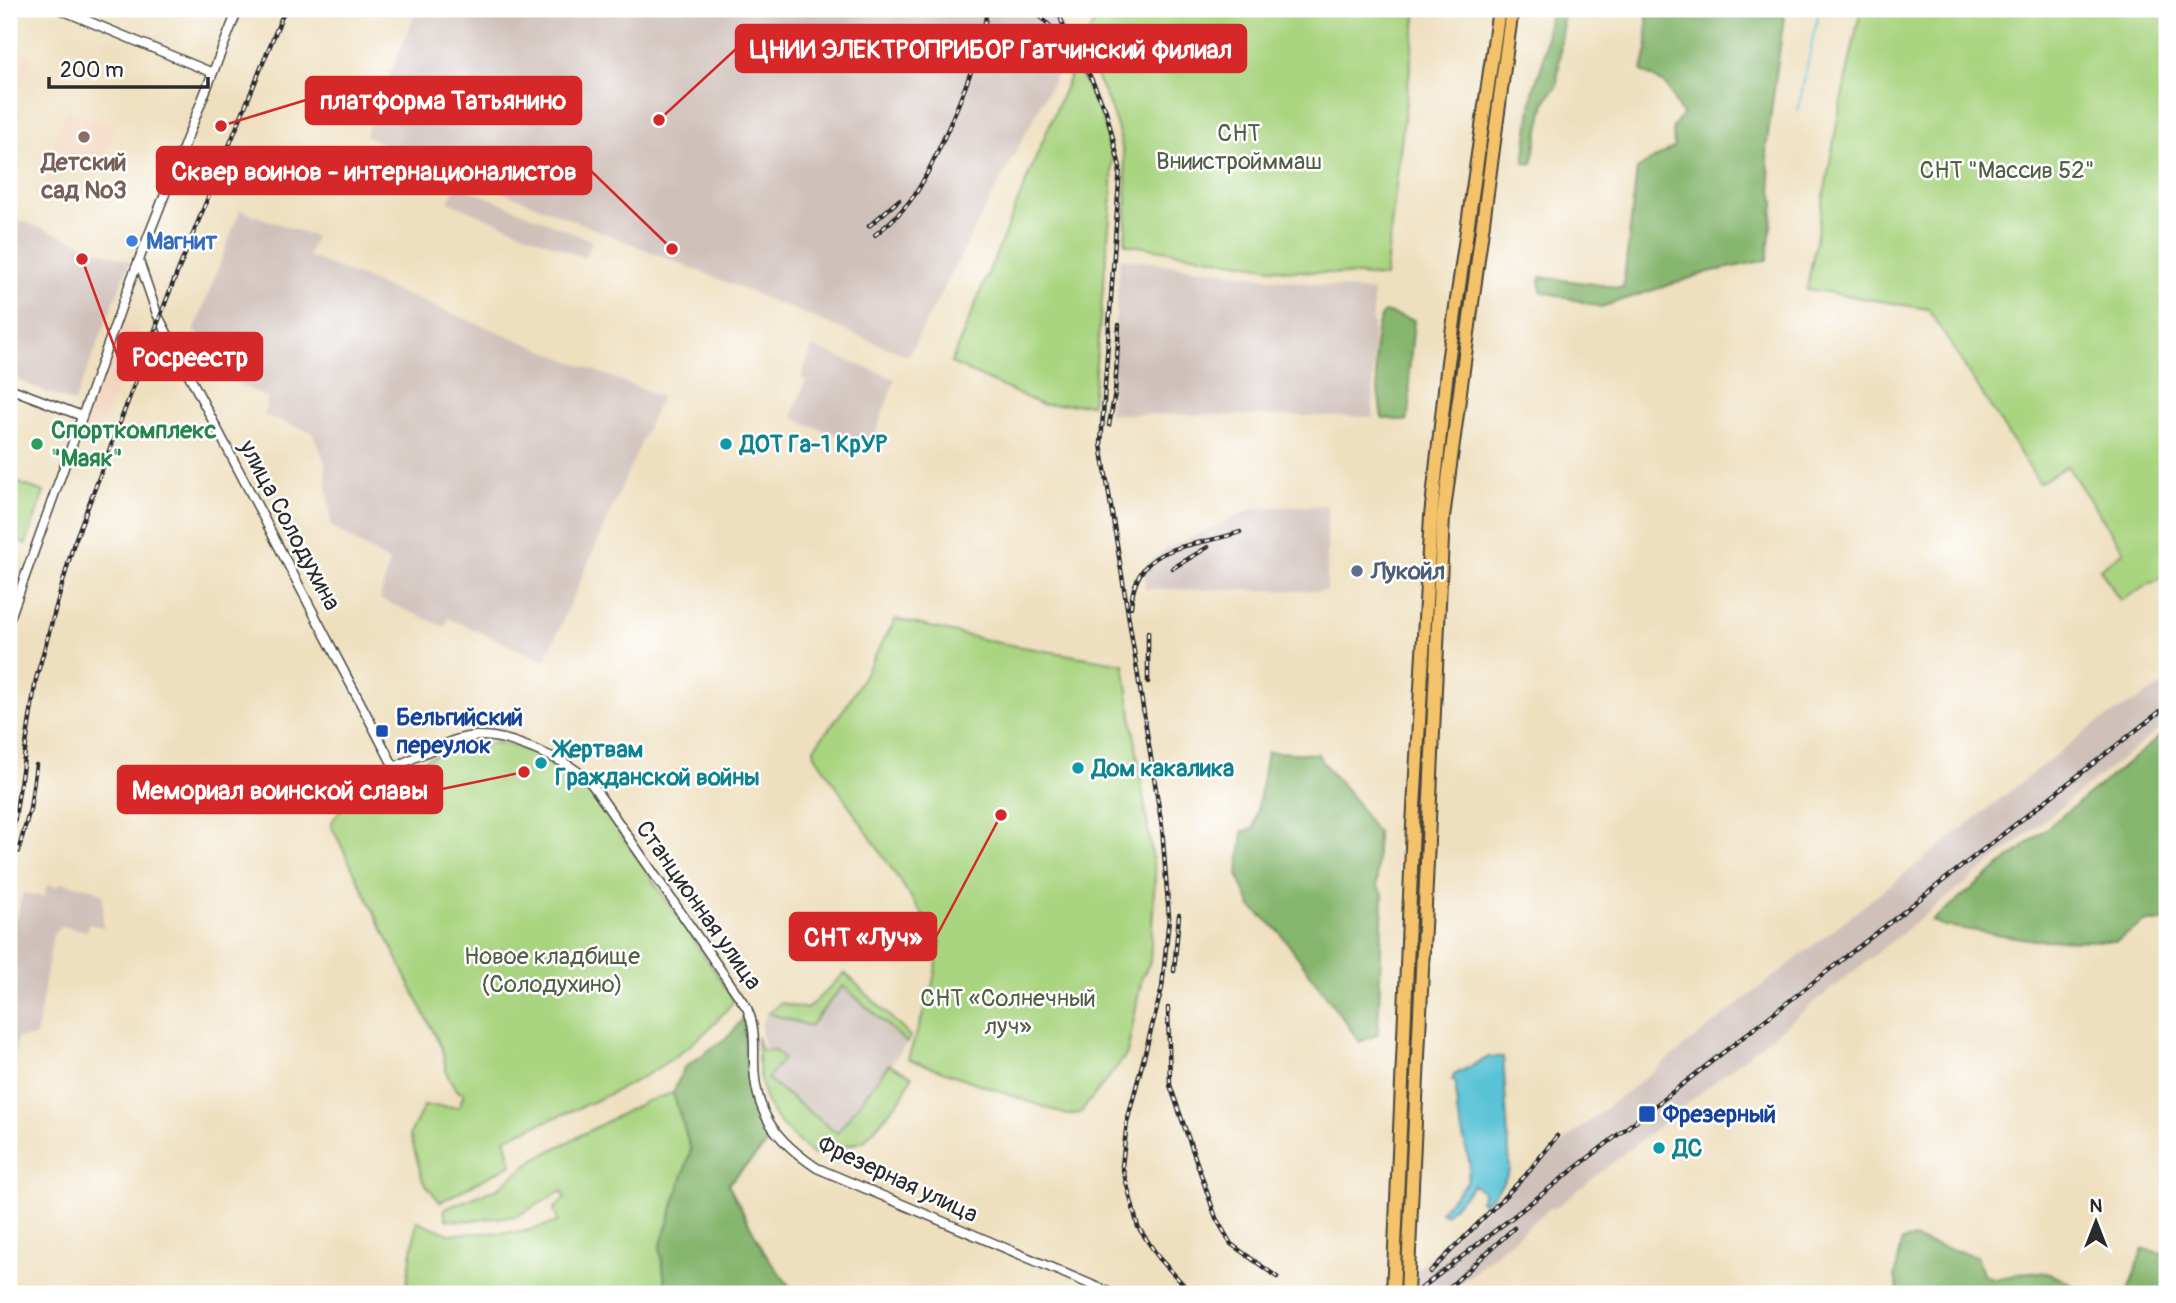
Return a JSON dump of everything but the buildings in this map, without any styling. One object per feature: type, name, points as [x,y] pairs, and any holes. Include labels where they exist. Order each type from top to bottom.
[{"type":"highway","points":[[1393,1294],[1413,825],[1431,516],[1448,362],[1499,9]]},
{"type":"highway","points":[[1407,1294],[1443,517],[1512,9]]},
{"type":"street","points":[[59,9],[213,73]]},
{"type":"street","points":[[9,621],[131,280],[238,9]]},
{"type":"street","name":"улица Солодухина","points":[[139,261],[144,284],[394,767]]},
{"type":"street","points":[[131,280],[138,279],[144,284]]},
{"type":"street","points":[[9,388],[82,416]]},
{"type":"street","name":"Станционная улица","points":[[394,767],[458,739],[482,734],[506,737],[576,770],[593,786],[738,993],[753,1020]]},
{"type":"street","name":"Фрезерная улица","points":[[753,1020],[757,1101],[764,1116],[788,1144],[817,1168],[1113,1294]]},
{"type":"shaded area","points":[[417,9],[1060,9],[1068,53],[908,356],[365,136]]},
{"type":"shaded area","points":[[9,45],[33,55],[9,118]]},
{"type":"shaded area","name":"Детский сад №3","points":[[68,109],[115,127],[95,178],[48,159]]},
{"type":"shaded area","points":[[456,184],[592,241],[585,258],[449,202]]},
{"type":"shaded area","points":[[240,210],[315,237],[308,256],[661,397],[545,661],[448,618],[445,627],[380,599],[389,562],[331,526],[325,461],[312,432],[264,416],[268,398],[210,371],[206,339],[194,332]]},
{"type":"shaded area","points":[[9,216],[130,262],[74,403],[9,377]]},
{"type":"shaded area","points":[[1120,258],[1373,292],[1373,417],[1109,414]]},
{"type":"shaded area","points":[[122,322],[140,329],[92,451],[76,445]]},
{"type":"shaded area","points":[[812,347],[895,379],[871,446],[792,417],[806,380],[801,378]]},
{"type":"shaded area","points":[[1327,505],[1327,591],[1145,589],[1144,566],[1166,549],[1254,508]]},
{"type":"shaded area","points":[[2167,683],[2167,723],[1554,1209],[1551,1207],[1448,1294],[1391,1294],[1482,1209],[1586,1124],[2094,725]]},
{"type":"shaded area","points":[[61,883],[93,888],[103,895],[103,927],[88,924],[87,931],[63,926],[53,934],[36,1037],[17,1038],[9,1083],[9,951],[14,917],[17,917],[23,893],[44,897],[47,885],[57,887]]},
{"type":"shaded area","points":[[843,986],[907,1043],[838,1133],[766,1079],[761,1024],[768,1013],[810,1026]]},
{"type":"green space","name":"СНТ Вниистройммаш","points":[[1101,9],[1417,9],[1385,277],[1285,270],[1125,244],[1127,188],[1121,142],[1106,98],[1081,49]]},
{"type":"green space","points":[[1550,9],[1564,9],[1557,85],[1545,102],[1532,164],[1524,163],[1533,91],[1543,62]]},
{"type":"green space","points":[[1647,9],[1785,9],[1766,149],[1774,203],[1767,260],[1709,272],[1601,307],[1541,291],[1540,277],[1623,288],[1637,169],[1674,147],[1673,127],[1682,115],[1666,85],[1642,71],[1647,49]]},
{"type":"green space","name":"СНТ \"Массив 52\"","points":[[1861,9],[2167,9],[2167,574],[2120,601],[2100,569],[2124,551],[2067,466],[2039,483],[1928,309],[1807,289]]},
{"type":"green space","points":[[1074,66],[1089,89],[1105,127],[1112,158],[1112,195],[1092,404],[1042,405],[951,363]]},
{"type":"green space","points":[[1384,312],[1414,320],[1409,371],[1410,407],[1406,421],[1382,418],[1375,348],[1379,322]]},
{"type":"green space","points":[[13,481],[44,492],[26,544],[9,538],[9,492]]},
{"type":"green space","name":"СНТ «Солнечный луч»","points":[[896,619],[999,643],[1124,664],[1155,876],[1150,962],[1142,977],[1127,1054],[1080,1113],[1067,1115],[908,1059],[932,987],[941,942],[815,755],[814,748],[847,705]]},
{"type":"green space","points":[[2167,731],[2167,921],[2145,922],[2116,941],[2035,940],[1944,926],[1932,921]]},
{"type":"green space","name":"Новое кладбище (Солодухино)","points":[[474,740],[478,744],[493,743],[523,749],[565,770],[590,788],[734,1000],[712,1026],[687,1048],[659,1067],[599,1099],[505,1138],[512,1164],[440,1202],[423,1181],[410,1134],[424,1106],[459,1107],[464,1093],[459,1092],[448,1076],[442,1049],[331,825],[339,811],[373,786],[417,763]]},
{"type":"green space","points":[[1267,752],[1318,754],[1377,832],[1377,886],[1383,894],[1378,1034],[1360,1042],[1278,930],[1251,907],[1238,875],[1243,831],[1254,829]]},
{"type":"green space","points":[[845,973],[910,1036],[907,1043],[843,986],[810,1026],[768,1013],[781,1003],[807,1009]]},
{"type":"green space","points":[[744,1017],[747,1078],[753,1101],[772,1139],[728,1184],[764,1252],[795,1294],[667,1294],[660,1248],[691,1150],[673,1093],[684,1068],[730,1035]]},
{"type":"green space","points":[[757,1037],[761,1050],[774,1050],[783,1059],[767,1079],[837,1133],[889,1064],[912,1076],[902,1097],[864,1141],[813,1155],[784,1127],[768,1104],[760,1077]]},
{"type":"green space","points":[[673,1093],[691,1150],[660,1248],[667,1294],[415,1294],[406,1288],[417,1221],[449,1234],[522,1232],[558,1222],[554,1209],[565,1198],[562,1191],[517,1216],[460,1221],[446,1219],[444,1209],[498,1188],[535,1159],[644,1102]]},
{"type":"green space","points":[[1912,1239],[1977,1256],[1983,1274],[1989,1277],[2045,1273],[2063,1280],[2085,1294],[1899,1294],[1895,1277],[1902,1241]]},
{"type":"green space","points":[[2143,1249],[2167,1254],[2167,1294],[2127,1294]]},
{"type":"water","points":[[1489,1057],[1503,1057],[1510,1169],[1500,1188],[1484,1203],[1480,1201],[1484,1192],[1474,1185],[1445,1215],[1440,1212],[1467,1182],[1470,1165],[1457,1111],[1456,1083],[1452,1080],[1454,1075]]},
{"type":"waterway","points":[[1798,110],[1819,9]]},
{"type":"railway","points":[[9,857],[36,679],[73,546],[171,288],[285,9]]},
{"type":"railway","points":[[875,235],[912,199],[936,156],[979,48],[986,9]]},
{"type":"railway","points":[[1033,9],[1069,45],[1089,74],[1106,111],[1120,167],[1101,444],[1162,827],[1169,917],[1162,988],[1127,1122],[1122,1166],[1138,1227],[1159,1258],[1192,1294]]},
{"type":"railway","points":[[1058,9],[1067,38]]},
{"type":"railway","points":[[869,226],[899,200]]},
{"type":"railway","points":[[1109,425],[1115,393],[1119,325]]},
{"type":"railway","points":[[1131,607],[1135,586],[1143,570],[1155,559],[1169,551],[1240,532]]},
{"type":"railway","points":[[1173,568],[1208,547]]},
{"type":"railway","points":[[1148,632],[1148,682]]},
{"type":"railway","points":[[1414,1294],[2167,706]]},
{"type":"railway","points":[[18,852],[30,809],[36,765]]},
{"type":"railway","points":[[1174,971],[1179,915]]},
{"type":"railway","points":[[1168,1008],[1170,1085],[1216,1218],[1231,1244],[1277,1277]]},
{"type":"railway","points":[[1430,1272],[1526,1175],[1557,1136]]},
{"type":"railway","points":[[1442,1294],[1514,1228]]},
{"type":"place","name":"ЦНИИ ЭЛЕКТРОПРИБОР Гатчинский филиал","points":[[659,120]]},
{"type":"place","name":"платформа Татьянино","points":[[221,126]]},
{"type":"place","name":"Детский сад №3","points":[[84,137]]},
{"type":"place","name":"Магнит","points":[[132,241]]},
{"type":"place","name":"Сквер воинов - интернационалистов","points":[[672,249]]},
{"type":"place","name":"Росреестр","points":[[82,259]]},
{"type":"place","name":"Спорткомплекс \"Маяк\"","points":[[37,444]]},
{"type":"place","name":"ДОТ Га-1 КрУР","points":[[726,444]]},
{"type":"place","name":"Лукойл","points":[[1357,571]]},
{"type":"place","name":"Бельгийский переулок","points":[[382,731]]},
{"type":"place","name":"Жертвам Гражданской войны","points":[[541,763]]},
{"type":"place","name":"Дом какалика","points":[[1078,768]]},
{"type":"place","name":"Мемориал воинской славы","points":[[524,772]]},
{"type":"place","name":"СНТ «Луч»","points":[[1001,815]]},
{"type":"place","name":"Фрезерный","points":[[1647,1114]]},
{"type":"place","name":"ДС","points":[[1659,1148]]}]
